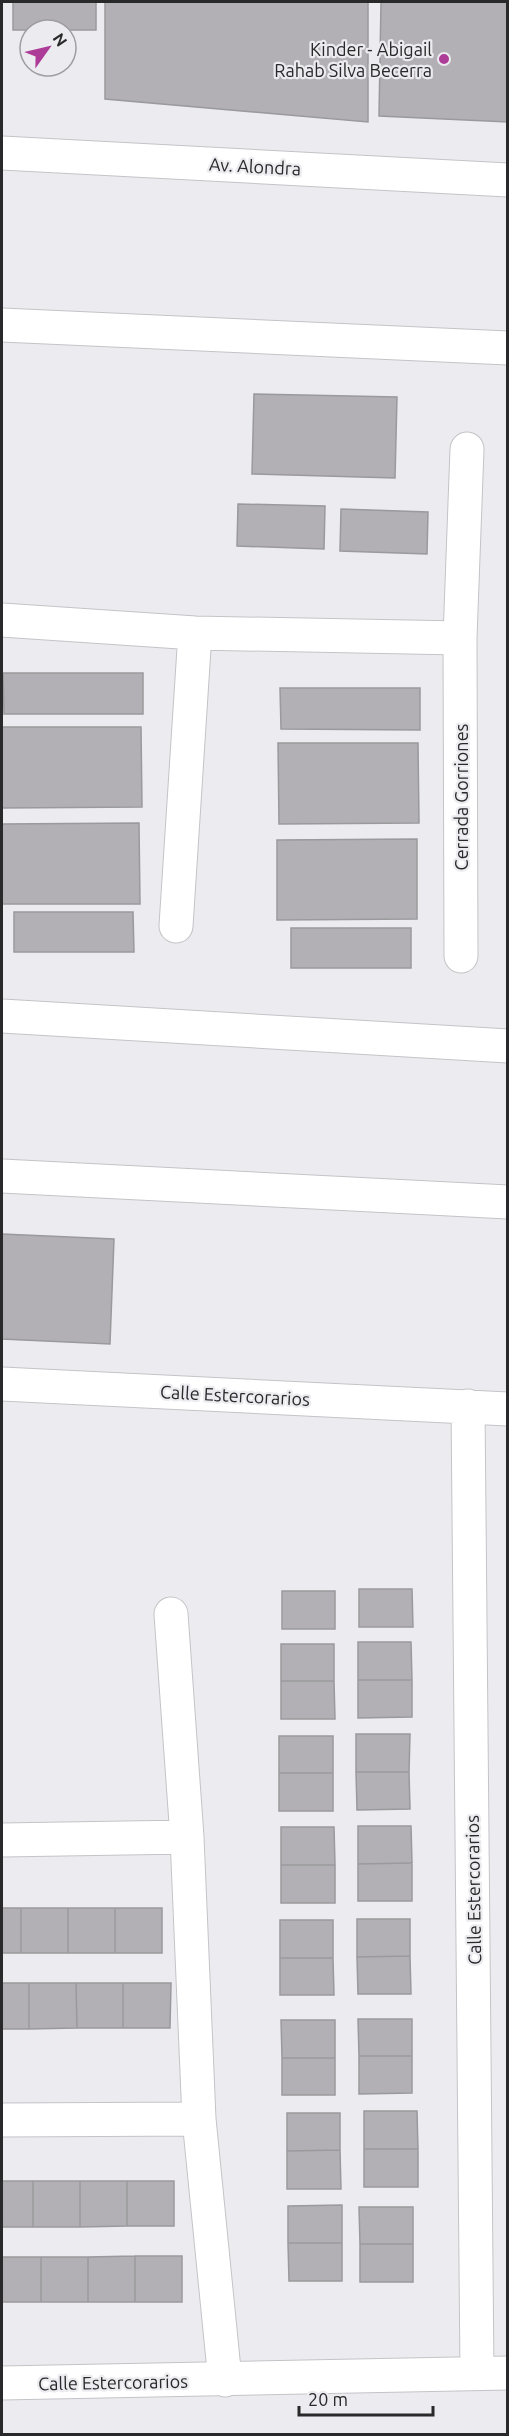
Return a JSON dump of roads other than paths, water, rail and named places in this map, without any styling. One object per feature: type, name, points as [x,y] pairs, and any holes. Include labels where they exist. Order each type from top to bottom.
[{"type":"street","name":"Av. Alondra","points":[[2,153],[507,180]]},
{"type":"street","points":[[2,325],[507,348]]},
{"type":"street","name":"Cerrada Gorriones","points":[[461,956],[460,638],[467,449]]},
{"type":"street","points":[[2,620],[195,633],[460,638]]},
{"type":"street","points":[[176,926],[195,633]]},
{"type":"street","points":[[2,1016],[507,1046]]},
{"type":"street","points":[[2,1176],[507,1202]]},
{"type":"street","name":"Calle Estercorarios","points":[[2,1384],[507,1409]]},
{"type":"street","name":"Calle Estercorarios","points":[[2,2384],[492,2373],[468,1406]]},
{"type":"street","points":[[171,1614],[187,1837],[199,2120],[225,2380]]},
{"type":"street","points":[[2,1840],[187,1837]]},
{"type":"street","points":[[2,2120],[199,2120]]},
{"type":"place","name":"Kinder - Abigail Rahab Silva Becerra","points":[[444,59]]}]
